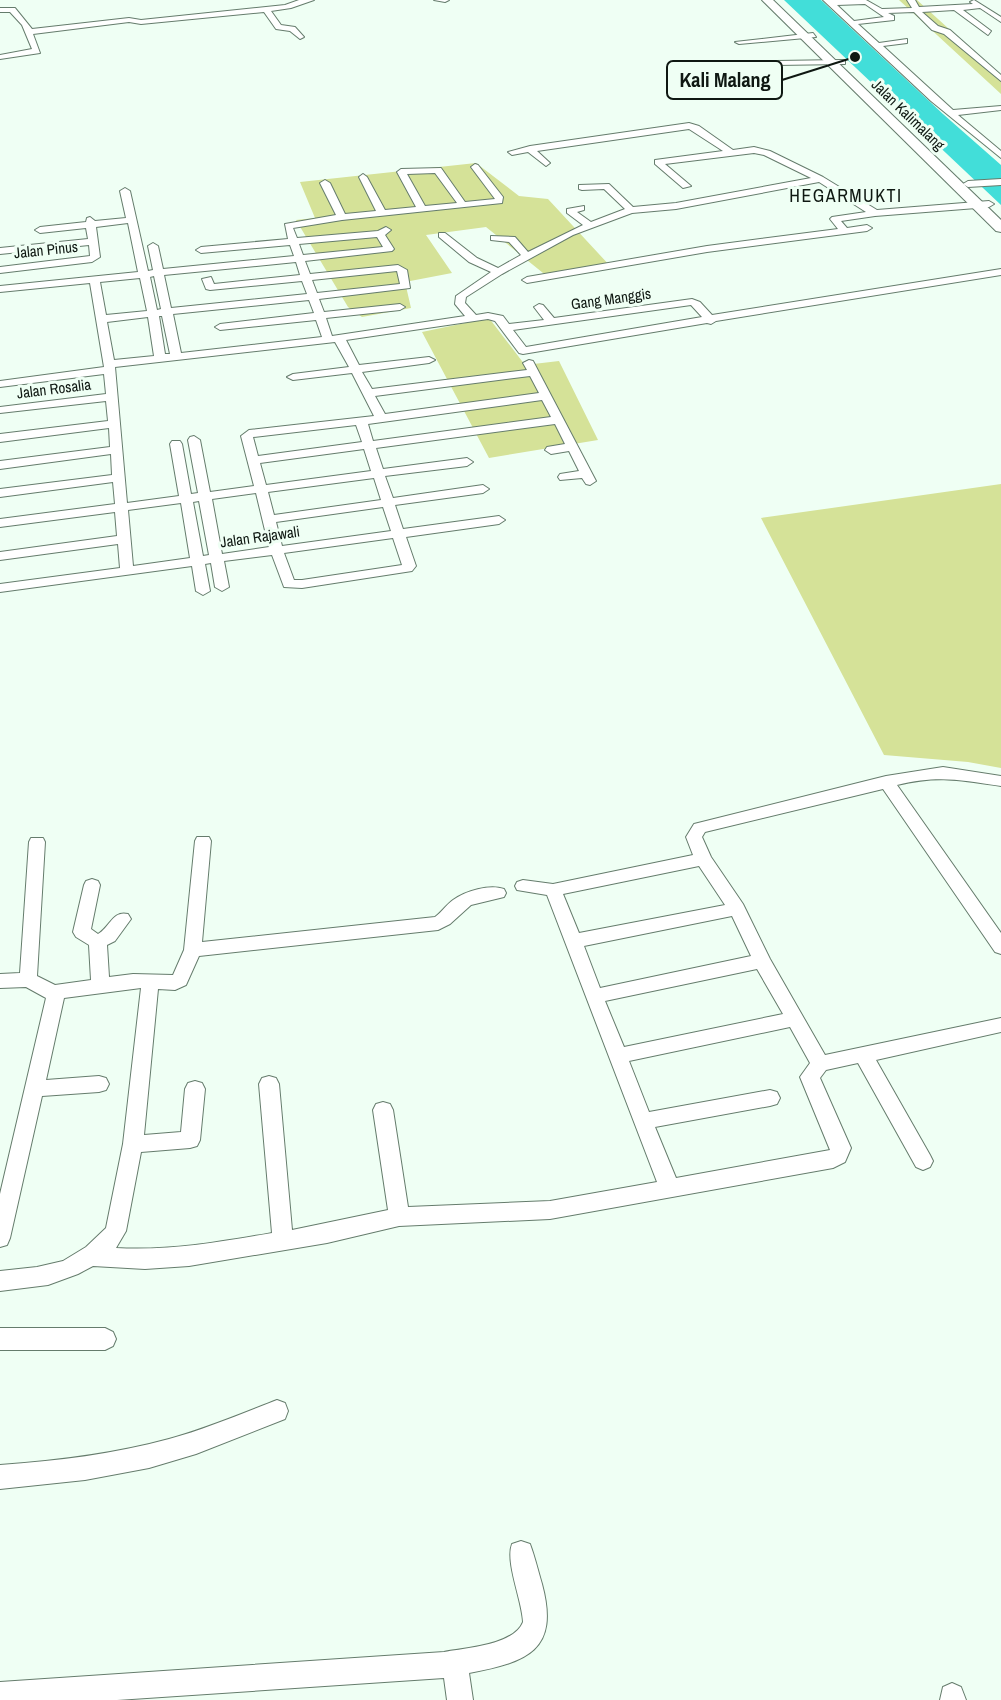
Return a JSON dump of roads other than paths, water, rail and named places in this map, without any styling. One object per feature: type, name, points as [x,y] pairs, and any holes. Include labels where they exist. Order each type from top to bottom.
[{"type":"main road","name":"Jalan Kalimalang","points":[[767,0],[809,36],[983,204],[1001,228]]},
{"type":"main road","name":"Jalan Kalimalang","points":[[776,0],[809,36]]},
{"type":"main road","name":"Jalan Kalimalang","points":[[837,63],[974,184],[983,204],[1001,215]]},
{"type":"street","points":[[29,32],[129,20],[141,22],[288,7],[295,2],[310,0]]},
{"type":"street","points":[[438,0],[445,0]]},
{"type":"street","points":[[911,0],[916,6],[915,9],[935,28],[947,32],[1001,79]]},
{"type":"street","points":[[988,0],[974,1],[1001,20]]},
{"type":"street","points":[[829,2],[866,2],[891,19],[852,23]]},
{"type":"street","points":[[829,2],[934,99],[1001,155]]},
{"type":"street","points":[[882,11],[981,6]]},
{"type":"street","points":[[956,8],[988,33]]},
{"type":"street","points":[[266,9],[279,27],[292,29],[300,37]]},
{"type":"street","points":[[0,10],[12,10],[23,19],[37,51],[17,60],[0,57]]},
{"type":"street","points":[[11,20],[23,19]]},
{"type":"street","points":[[760,31],[771,39]]},
{"type":"street","points":[[739,42],[809,36]]},
{"type":"street","points":[[878,45],[904,42]]},
{"type":"street","points":[[776,63],[812,61],[837,63]]},
{"type":"street","points":[[952,113],[1001,108]]},
{"type":"street","points":[[968,127],[981,125]]},
{"type":"street","points":[[512,152],[685,126],[696,128],[731,153]]},
{"type":"street","points":[[989,144],[1001,143]]},
{"type":"street","points":[[530,149],[546,163]]},
{"type":"street","points":[[686,186],[658,162],[762,151],[820,179],[875,213]]},
{"type":"street","points":[[701,156],[719,167]]},
{"type":"street","points":[[381,418],[370,393],[320,316],[287,227],[342,217],[500,200],[476,167]]},
{"type":"street","points":[[422,209],[401,172],[438,170],[463,205]]},
{"type":"street","points":[[201,250],[380,234],[387,231],[363,177]]},
{"type":"street","points":[[473,318],[460,304],[461,296],[498,272],[589,225],[631,210],[676,206],[820,179]]},
{"type":"street","points":[[974,184],[1001,182]]},
{"type":"street","points":[[325,183],[342,217]]},
{"type":"street","points":[[582,188],[606,186],[631,210]]},
{"type":"street","points":[[125,191],[153,314],[160,357]]},
{"type":"street","points":[[844,231],[835,219],[875,213],[983,204]]},
{"type":"street","points":[[581,208],[570,211],[589,225]]},
{"type":"street","points":[[40,230],[90,222],[131,220]]},
{"type":"street","points":[[0,251],[92,242],[90,222]]},
{"type":"street","points":[[527,280],[707,249],[867,228]]},
{"type":"street","points":[[0,289],[389,249],[380,234]]},
{"type":"street","points":[[442,236],[473,260],[498,272]]},
{"type":"street","points":[[494,238],[514,240],[528,257]]},
{"type":"street","name":"Jalan Pinus","points":[[0,270],[94,258],[92,242]]},
{"type":"street","points":[[153,246],[176,356]]},
{"type":"street","points":[[102,319],[153,314],[168,312],[216,307],[312,296],[406,286],[402,270],[398,268],[208,283],[216,307],[222,332],[320,316],[400,307]]},
{"type":"street","points":[[524,351],[711,321],[881,288],[1001,272]]},
{"type":"street","points":[[95,280],[109,367],[127,572]]},
{"type":"street","name":"Gang Manggis","points":[[507,328],[692,302],[711,321]]},
{"type":"street","points":[[539,307],[552,322]]},
{"type":"street","points":[[336,341],[494,316],[507,328],[524,351],[588,478],[564,477]]},
{"type":"street","points":[[0,384],[160,357],[418,335]]},
{"type":"street","points":[[293,377],[429,360]]},
{"type":"street","points":[[370,393],[534,372]]},
{"type":"street","points":[[361,421],[409,562],[407,568],[291,585],[286,581],[246,438],[253,433],[545,396]]},
{"type":"street","name":"Jalan Rosalia","points":[[0,410],[112,397]]},
{"type":"street","points":[[253,460],[559,420]]},
{"type":"street","points":[[0,438],[114,424]]},
{"type":"street","points":[[194,440],[222,587]]},
{"type":"street","points":[[176,444],[203,591]]},
{"type":"street","points":[[551,450],[573,447]]},
{"type":"street","points":[[0,465],[116,450]]},
{"type":"street","points":[[0,523],[467,462]]},
{"type":"street","points":[[0,493],[119,478]]},
{"type":"street","points":[[270,519],[483,489]]},
{"type":"street","name":"Jalan Rajawali","points":[[0,588],[499,520]]},
{"type":"street","points":[[0,556],[124,539]]},
{"type":"street","points":[[820,1064],[762,961],[737,909],[703,859],[694,837],[695,833],[700,828],[920,774],[943,772],[1001,781]]},
{"type":"street","points":[[886,781],[1001,947]]},
{"type":"street","points":[[0,981],[28,980],[54,992],[133,981],[150,984],[175,983],[180,980],[193,950],[202,841]]},
{"type":"street","points":[[28,980],[37,842]]},
{"type":"street","points":[[523,886],[553,890],[703,859]]},
{"type":"street","points":[[92,885],[82,932],[98,942]]},
{"type":"street","points":[[553,890],[669,1187]]},
{"type":"street","points":[[193,950],[438,923],[445,920],[465,901],[485,894],[498,893]]},
{"type":"street","points":[[573,941],[737,909]]},
{"type":"street","points":[[98,942],[109,936],[122,919]]},
{"type":"street","points":[[98,942],[100,985]]},
{"type":"street","points":[[594,996],[762,961]]},
{"type":"street","points":[[0,1281],[42,1278],[59,1274],[89,1257],[111,1239],[116,1231],[133,1144],[150,984]]},
{"type":"street","points":[[0,1238],[55,998],[54,992]]},
{"type":"street","points":[[618,1056],[794,1019]]},
{"type":"street","points":[[89,1257],[145,1259],[189,1256],[327,1234],[399,1216],[550,1210],[669,1187],[833,1160],[838,1156],[841,1148],[810,1077],[820,1064],[1001,1025]]},
{"type":"street","points":[[864,1056],[923,1161]]},
{"type":"street","points":[[34,1089],[99,1084]]},
{"type":"street","points":[[268,1084],[283,1240]]},
{"type":"street","points":[[133,1144],[190,1140],[195,1089]]},
{"type":"street","points":[[643,1121],[770,1098]]},
{"type":"street","points":[[383,1110],[399,1216]]},
{"type":"street","points":[[0,1339],[105,1339]]},
{"type":"street","points":[[0,1477],[54,1472],[152,1455],[182,1447],[277,1411]]},
{"type":"street","points":[[4,1697],[455,1663],[514,1649],[534,1632],[536,1623],[521,1553]]},
{"type":"street","points":[[455,1663],[460,1700]]},
{"type":"water","points":[[784,0],[821,0],[1001,165],[1001,205]]},
{"type":"place","name":"Kali Malang","points":[[855,57]]},
{"type":"district","name":"HEGARMUKTI","points":[[846,196]]}]
